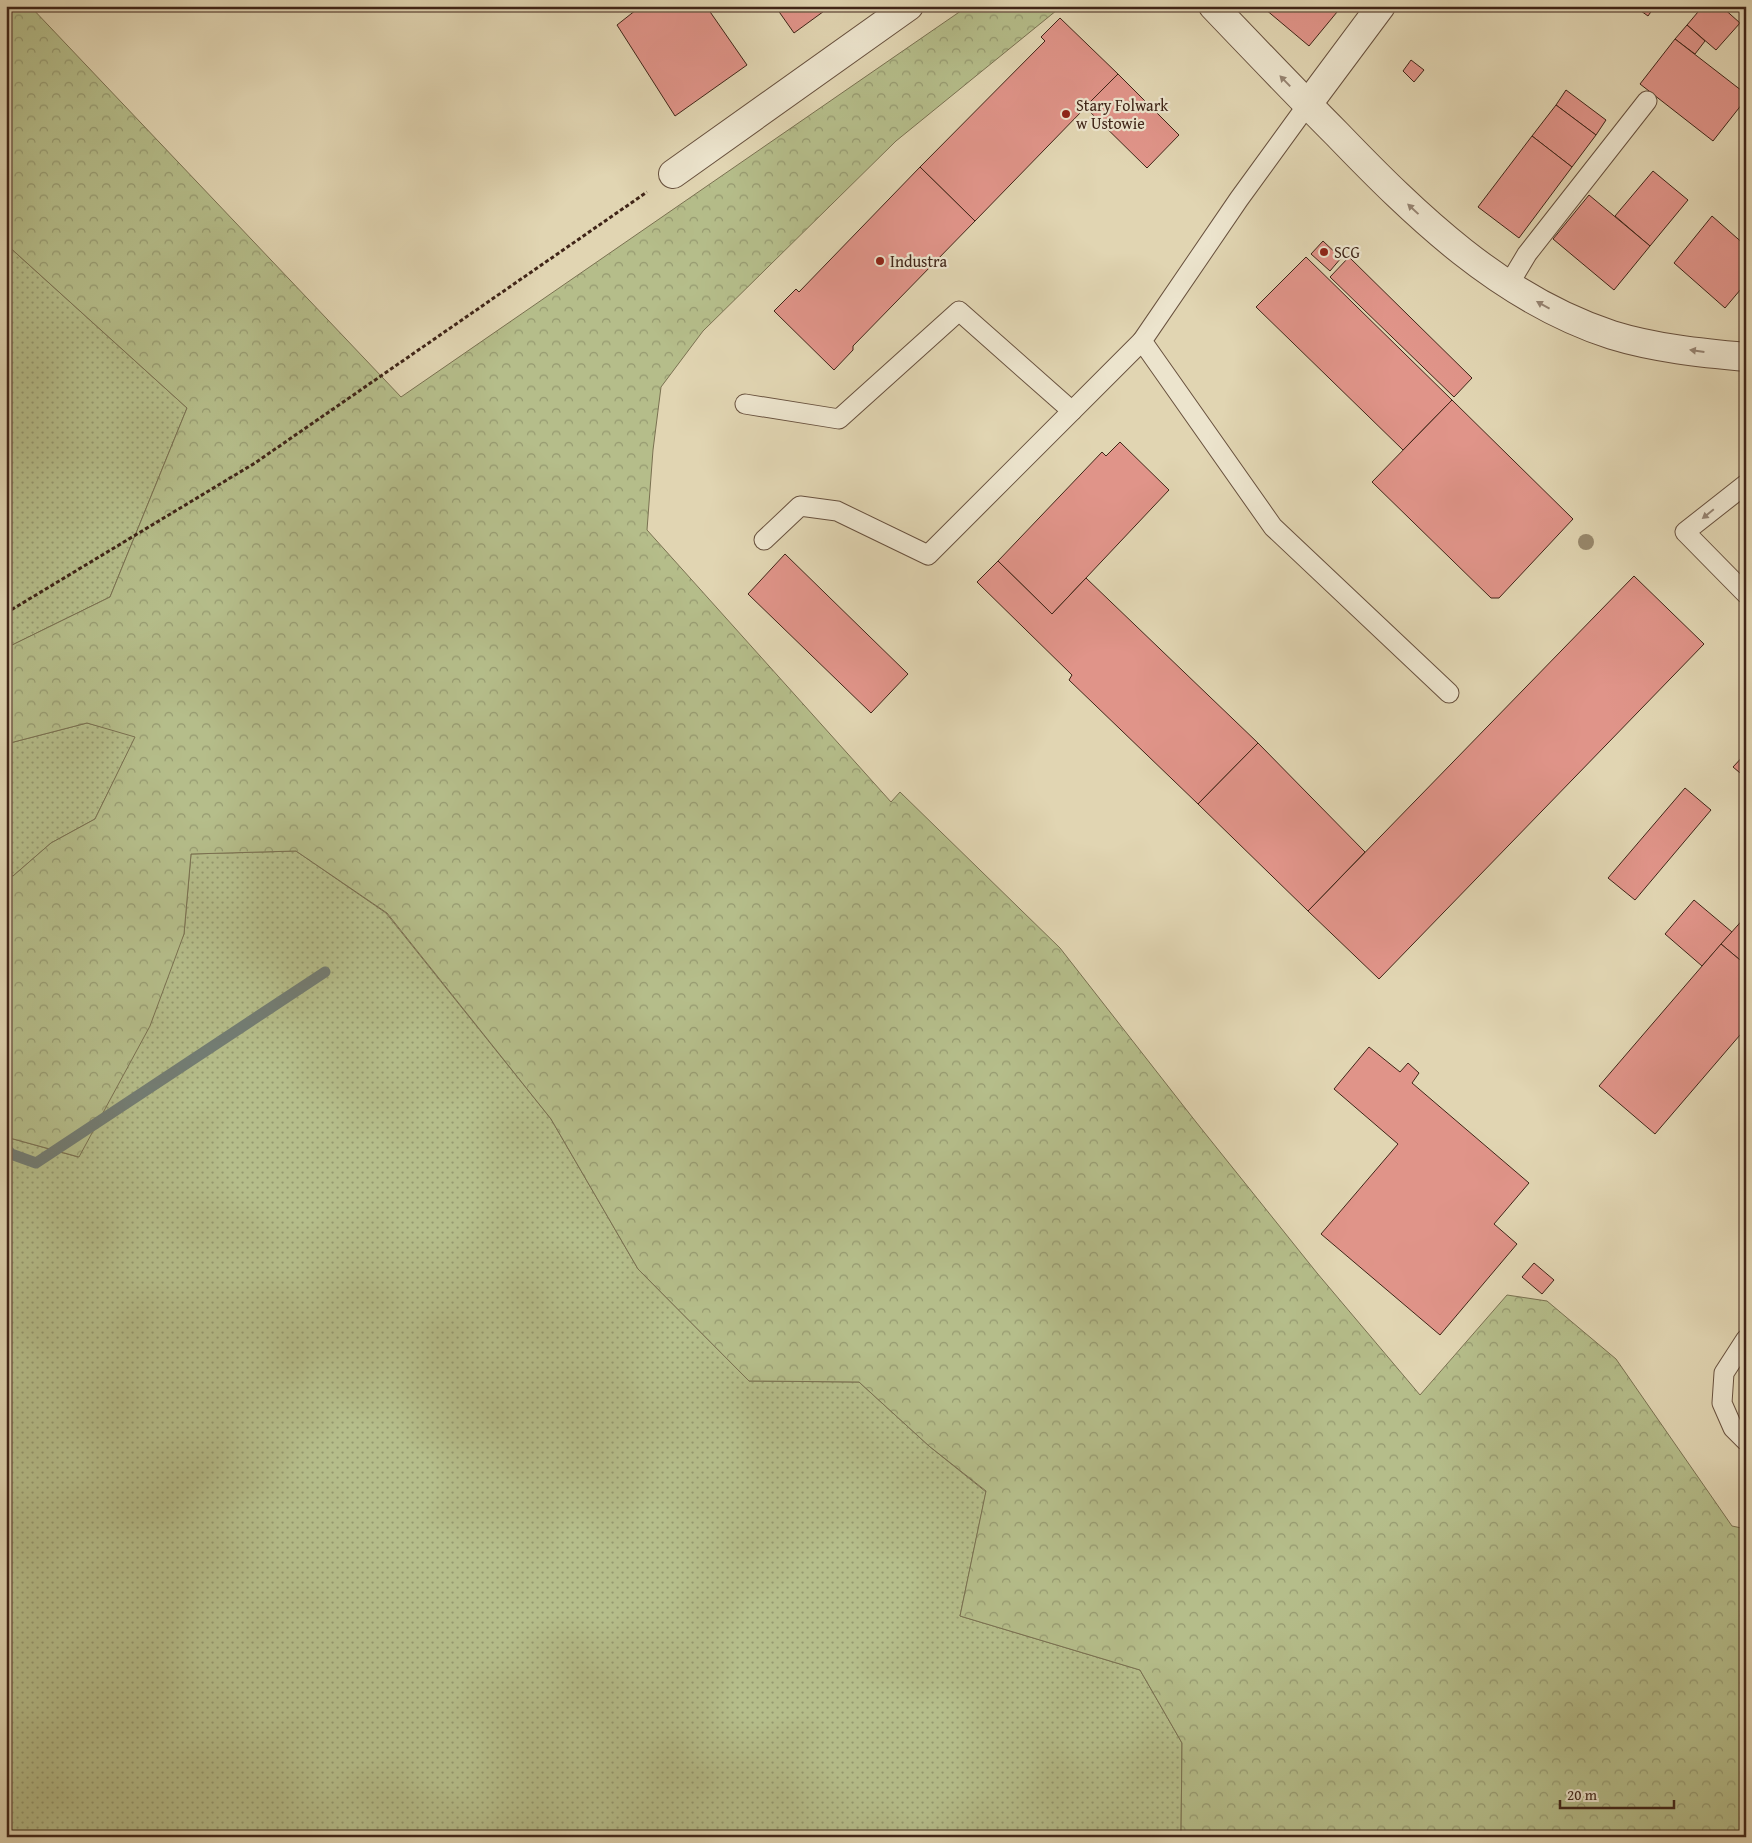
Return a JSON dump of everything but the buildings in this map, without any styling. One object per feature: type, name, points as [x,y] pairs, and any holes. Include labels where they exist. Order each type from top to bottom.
[{"type":"street","points":[[673,174],[909,6]]},
{"type":"street","points":[[1213,6],[1369,167],[1426,222],[1452,244],[1509,284],[1555,311],[1611,334],[1652,344],[1702,352],[1746,356]]},
{"type":"street","points":[[1308,104],[1381,6]]},
{"type":"lane","points":[[1509,284],[1527,254],[1647,102]]},
{"type":"lane","points":[[764,540],[800,506],[837,511],[928,555],[1142,341],[1239,199],[1308,104]]},
{"type":"lane","points":[[745,404],[839,419],[959,311],[1072,410]]},
{"type":"lane","points":[[1142,341],[1273,527],[1449,693]]},
{"type":"lane","points":[[1746,484],[1685,532],[1746,594]]},
{"type":"lane","points":[[1746,1339],[1724,1373],[1722,1403],[1733,1428],[1746,1441]]},
{"type":"path","points":[[6,614],[256,463],[673,174]]},
{"type":"green space","points":[[6,6],[30,6],[401,397],[968,6],[1062,6],[896,141],[703,331],[661,387],[653,450],[647,530],[891,802],[900,792],[1060,948],[1317,1273],[1420,1395],[1507,1295],[1547,1301],[1616,1359],[1732,1526],[1746,1529],[1746,1837],[1181,1837],[1182,1743],[1140,1670],[960,1616],[986,1491],[929,1446],[859,1382],[749,1381],[638,1269],[551,1119],[387,913],[296,851],[191,854],[184,934],[150,1026],[79,1157],[6,1137],[6,876],[13,876],[51,843],[95,819],[135,737],[87,723],[6,744],[6,648],[110,597],[187,408],[6,244]]},
{"type":"green space","points":[[6,244],[187,408],[110,597],[6,648]]},
{"type":"green space","points":[[87,723],[136,736],[95,819],[51,843],[13,876],[6,876],[6,744]]},
{"type":"green space","points":[[296,851],[386,913],[551,1119],[638,1269],[749,1381],[859,1382],[929,1446],[986,1492],[960,1616],[1140,1670],[1182,1743],[1181,1837],[6,1837],[6,1137],[78,1157],[184,934],[191,854]]},
{"type":"waterway","points":[[6,1148],[11,1154],[36,1163],[325,972]]},
{"type":"place","name":"Stary Folwark w Ustowie","points":[[1066,114]]},
{"type":"place","name":"SCG","points":[[1324,252]]},
{"type":"place","name":"Industra","points":[[880,261]]}]
